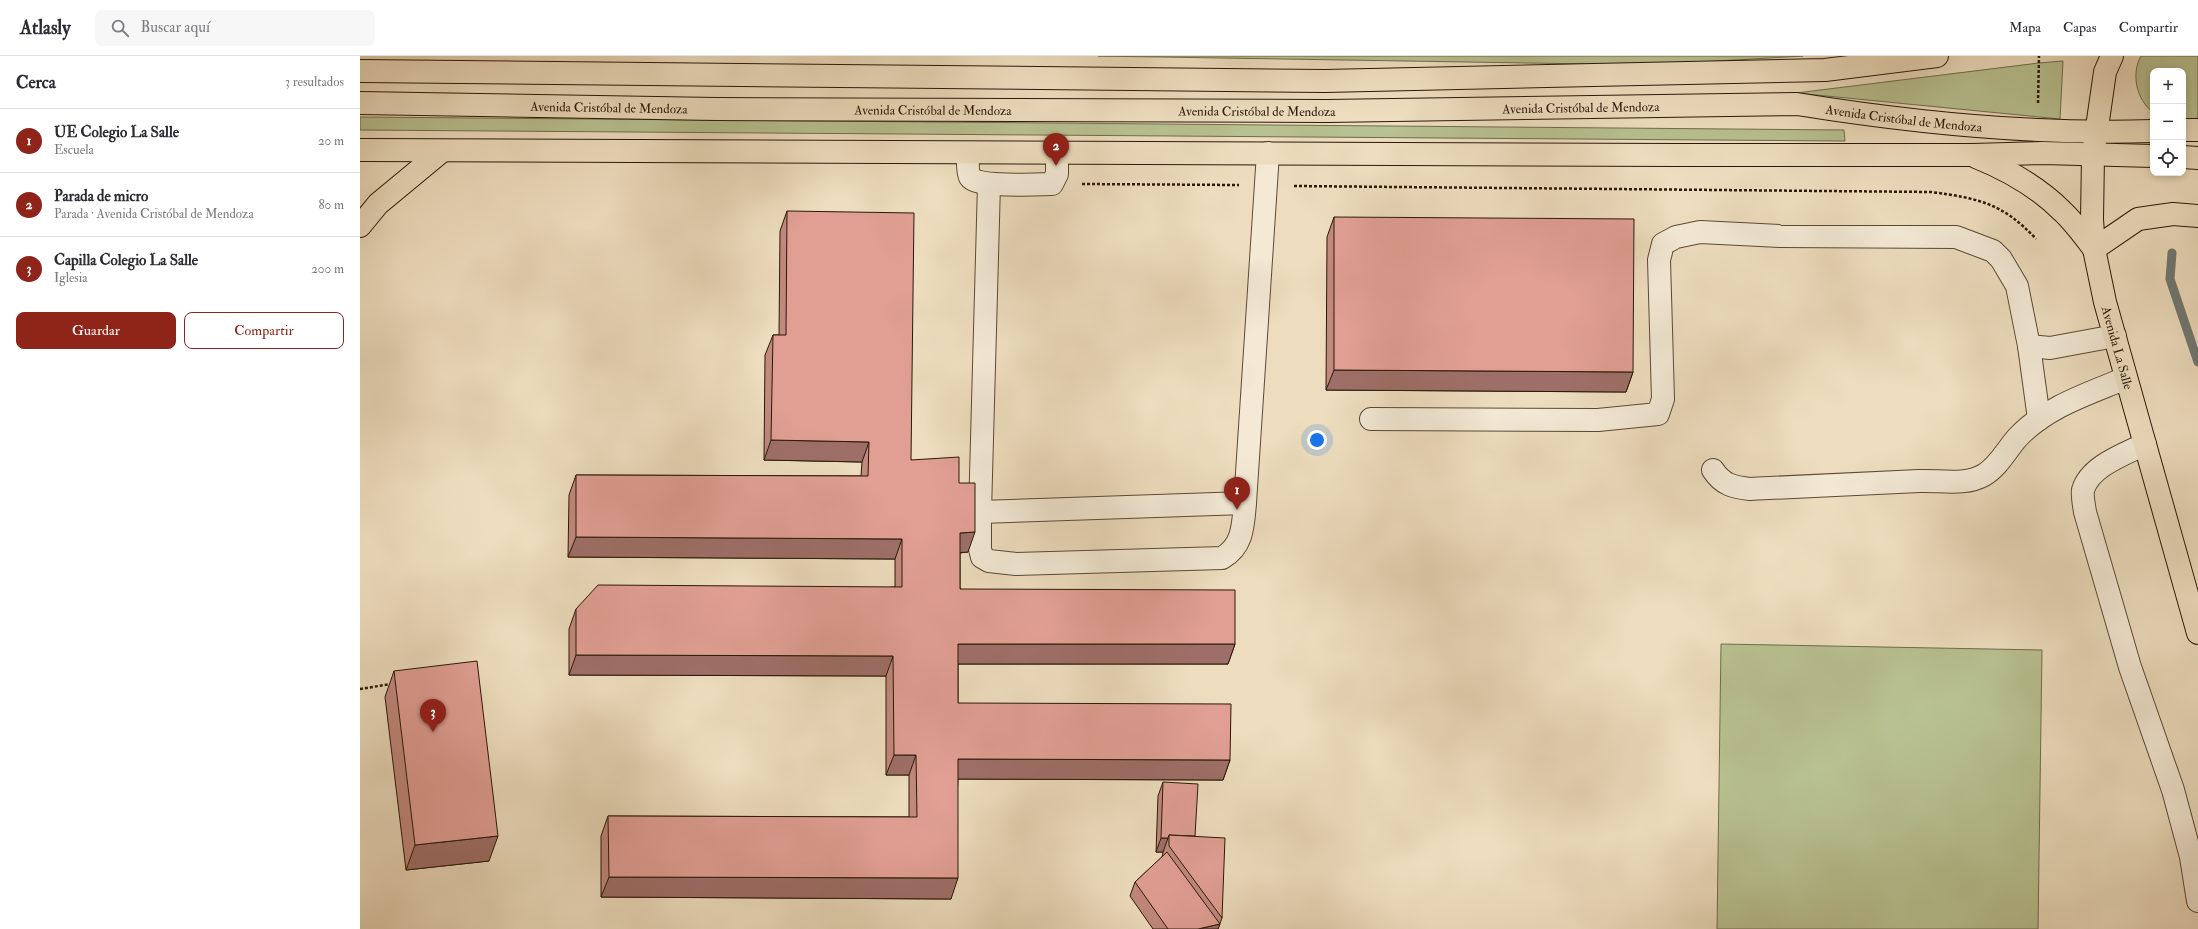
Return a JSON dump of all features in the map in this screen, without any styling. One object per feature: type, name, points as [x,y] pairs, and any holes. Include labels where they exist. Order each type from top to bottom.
[{"type":"main road","points":[[360,71],[1325,81],[1825,70],[1937,56]]},
{"type":"main road","name":"Avenida La Salle","points":[[2112,56],[2105,72],[2093,155],[2092,219],[2094,249],[2114,336],[2198,633]]},
{"type":"main road","name":"Avenida Cristóbal de Mendoza","points":[[360,103],[716,109],[1319,111],[1797,104],[1868,115],[2039,132],[2096,133],[2150,131]]},
{"type":"main road","points":[[2186,130],[2198,130]]},
{"type":"main road","points":[[360,150],[1972,155],[2043,153],[2150,156]]},
{"type":"main road","points":[[360,226],[378,204],[442,151]]},
{"type":"main road","points":[[1972,155],[1999,166],[2046,197],[2063,212],[2094,249],[2138,219],[2173,214],[2198,216]]},
{"type":"main road","points":[[2186,157],[2198,158]]},
{"type":"lane","points":[[968,153],[969,176],[973,181],[989,184],[1052,184],[1057,174],[1057,153]]},
{"type":"lane","points":[[989,184],[980,512],[980,550],[982,557],[990,561],[1016,564],[1222,558],[1231,553],[1242,535],[1268,153]]},
{"type":"lane","points":[[1371,419],[1598,420],[1658,414],[1663,399],[1659,260],[1663,244],[1676,236],[1700,232],[1795,236],[1956,236],[1993,251],[2001,259],[2017,286],[2029,346],[2039,419]]},
{"type":"lane","points":[[2029,346],[2050,348],[2114,336]]},
{"type":"lane","points":[[1713,470],[1719,479],[1728,486],[1750,489],[1928,481],[1966,481],[1984,475],[1996,465],[2018,437],[2039,419],[2064,403],[2126,378]]},
{"type":"lane","points":[[2145,444],[2106,464],[2090,477],[2083,490],[2085,512],[2130,667],[2173,790],[2191,857],[2198,901]]},
{"type":"lane","points":[[980,512],[1245,503]]},
{"type":"path","points":[[1052,184],[1931,192],[1970,197],[1999,209],[2016,219],[2036,239]]},
{"type":"path","points":[[360,689],[392,684]]},
{"type":"green space","points":[[1098,56],[1803,56],[1651,65]]},
{"type":"green space","points":[[2141,56],[2198,56],[2198,120],[2186,122],[2186,68],[2150,68],[2150,110],[2143,101],[2137,86],[2136,70]]},
{"type":"green space","points":[[2063,61],[2060,119],[1796,93],[2039,63]]},
{"type":"green space","points":[[360,117],[1844,130],[1845,141],[360,130]]},
{"type":"green space","points":[[1721,644],[2042,650],[2038,929],[1717,929]]},
{"type":"building","points":[[787,211],[914,213],[911,460],[959,457],[959,483],[975,483],[975,532],[960,533],[960,589],[1235,590],[1235,644],[958,644],[958,703],[1231,704],[1230,760],[958,759],[958,878],[609,877],[608,816],[917,817],[916,755],[894,755],[893,656],[576,655],[576,609],[598,585],[902,587],[902,539],[576,537],[576,475],[868,476],[869,442],[771,440],[773,335],[786,335]]},
{"type":"building","points":[[1334,217],[1634,219],[1633,372],[1334,370]]},
{"type":"building","points":[[477,661],[498,836],[415,845],[394,671]]},
{"type":"building","points":[[1163,782],[1198,784],[1195,836],[1169,835],[1168,838],[1161,838]]},
{"type":"building","points":[[1169,835],[1225,838],[1222,918],[1169,846]]},
{"type":"building","points":[[1167,852],[1220,924],[1198,929],[1168,929],[1135,882]]},
{"type":"waterway","points":[[2172,253],[2170,279],[2198,362]]},
{"type":"place","name":"Parada de micro","points":[[1056,166]]},
{"type":"place","name":"UE Colegio La Salle","points":[[1237,510]]},
{"type":"place","name":"Capilla Colegio La Salle","points":[[433,732]]}]
